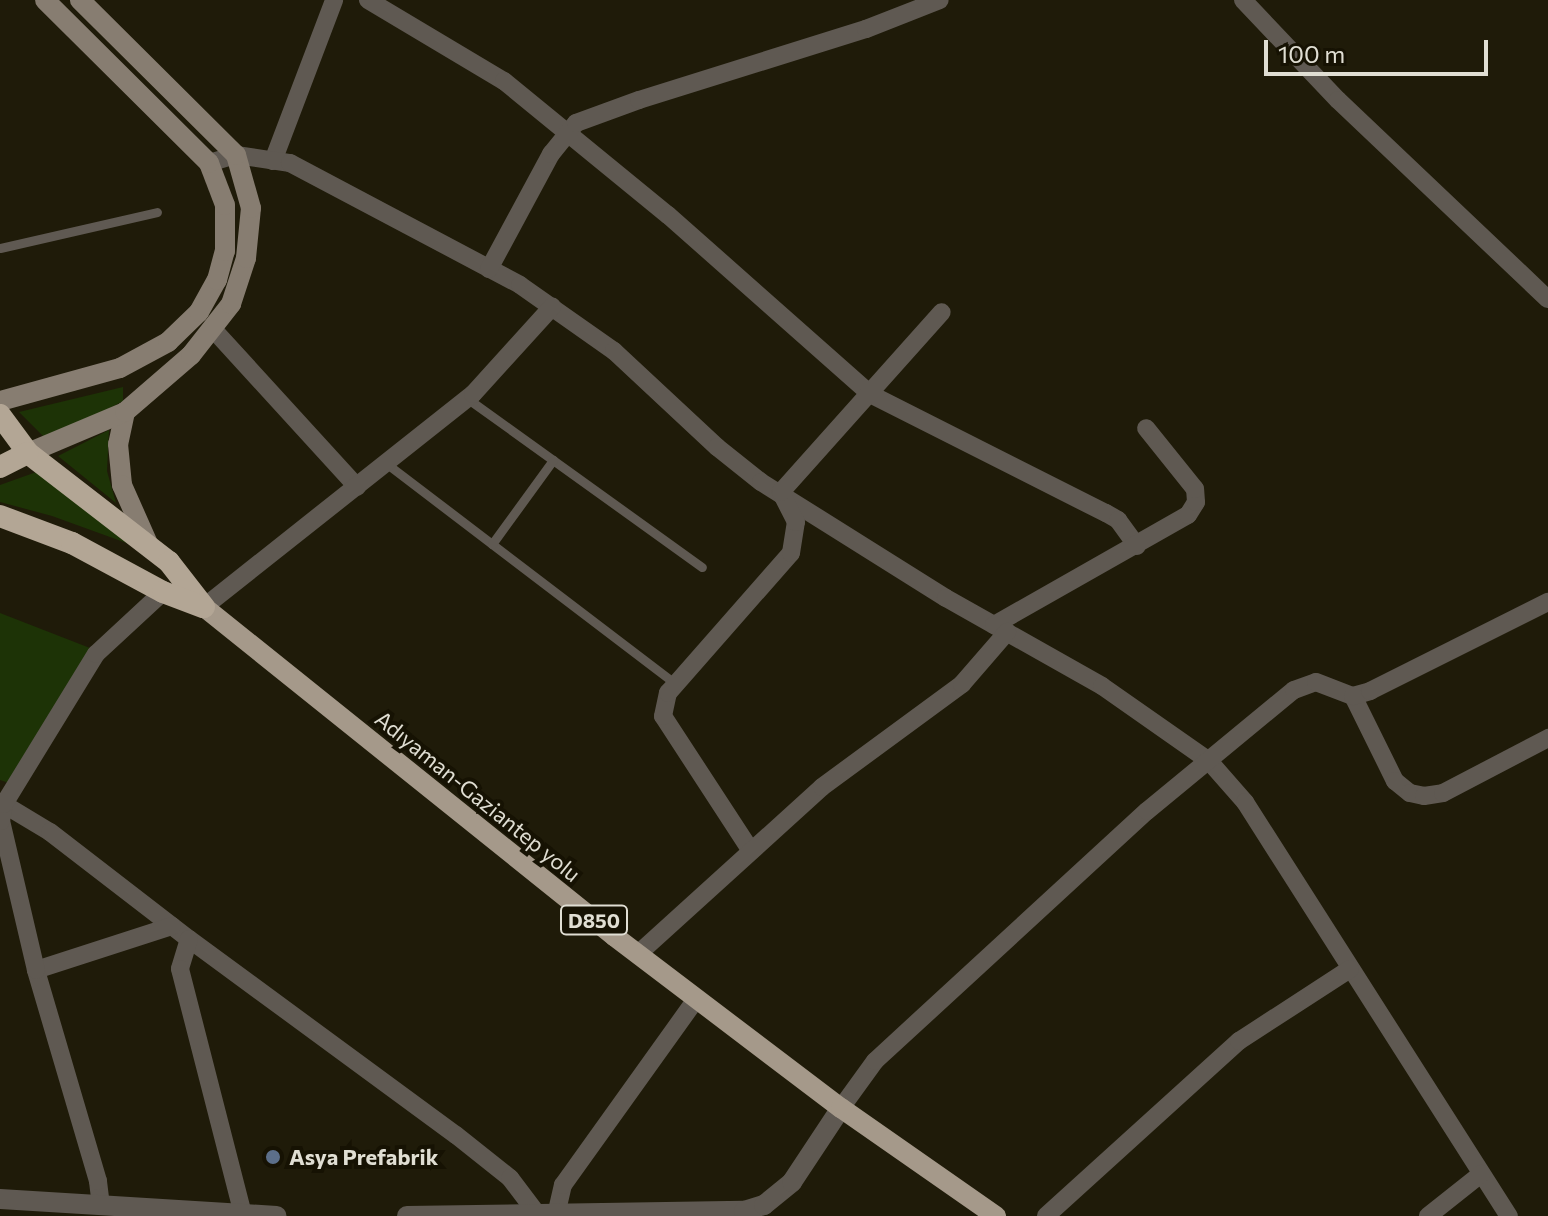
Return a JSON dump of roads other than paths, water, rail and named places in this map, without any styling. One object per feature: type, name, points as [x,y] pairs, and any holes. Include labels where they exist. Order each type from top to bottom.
[{"type":"highway","name":"D850","points":[[0,415],[28,453],[169,562],[204,607]]},
{"type":"highway","points":[[0,467],[28,453]]},
{"type":"highway","name":"D850","points":[[0,516],[72,543],[163,592],[204,607]]},
{"type":"main road","points":[[0,401],[120,368],[168,342],[199,312],[217,280],[225,251],[225,205],[209,163],[45,0]]},
{"type":"main road","points":[[28,453],[125,412],[191,355],[231,304],[246,258],[251,208],[236,155],[80,0]]},
{"type":"main road","points":[[125,412],[118,444],[122,485],[149,546]]},
{"type":"main road","name":"Adıyaman-Gaziantep yolu","points":[[204,607],[696,999],[841,1108],[996,1216]]},
{"type":"street","points":[[273,161],[334,0]]},
{"type":"street","points":[[368,0],[504,81],[668,215],[870,394],[1106,513],[1118,520],[1137,546]]},
{"type":"street","points":[[489,269],[566,132],[592,116],[866,29],[940,0]]},
{"type":"street","points":[[1243,0],[1338,100],[1548,299]]},
{"type":"street","points":[[209,163],[236,155],[290,163],[489,269],[552,307],[614,351],[717,447],[761,482],[781,492],[859,546],[1102,686],[1209,761],[1245,802],[1509,1216]]},
{"type":"street","points":[[204,607],[468,399],[552,307]]},
{"type":"street","points":[[781,492],[942,312]]},
{"type":"street","points":[[212,328],[357,487]]},
{"type":"street","points":[[638,954],[822,787],[962,684],[1000,628],[1175,525],[1196,502],[1195,489],[1146,428]]},
{"type":"street","points":[[751,851],[663,716],[668,693],[791,553],[796,522],[781,492]]},
{"type":"street","points":[[101,1206],[98,1181],[36,970],[3,844],[2,803],[96,654],[163,592]]},
{"type":"street","points":[[1353,696],[1548,602]]},
{"type":"street","points":[[407,1216],[725,1214],[764,1205],[792,1182],[875,1061],[1147,811],[1304,685],[1316,682],[1353,696],[1395,781],[1410,793],[1424,796],[1443,793],[1548,738]]},
{"type":"street","points":[[2,803],[50,832],[189,939],[456,1135],[510,1178],[547,1215]]},
{"type":"street","points":[[36,970],[172,926]]},
{"type":"street","points":[[189,939],[180,969],[243,1215]]},
{"type":"street","points":[[1046,1216],[1239,1041],[1350,969]]},
{"type":"street","points":[[547,1215],[573,1169],[696,999]]},
{"type":"street","points":[[1428,1216],[1481,1174]]},
{"type":"street","points":[[0,1199],[276,1216]]},
{"type":"lane","points":[[0,248],[157,212]]},
{"type":"lane","points":[[468,399],[702,567]]},
{"type":"lane","points":[[492,544],[553,460]]},
{"type":"lane","points":[[387,464],[676,684]]},
{"type":"place","name":"Asya Prefabrik","points":[[273,1157]]}]
